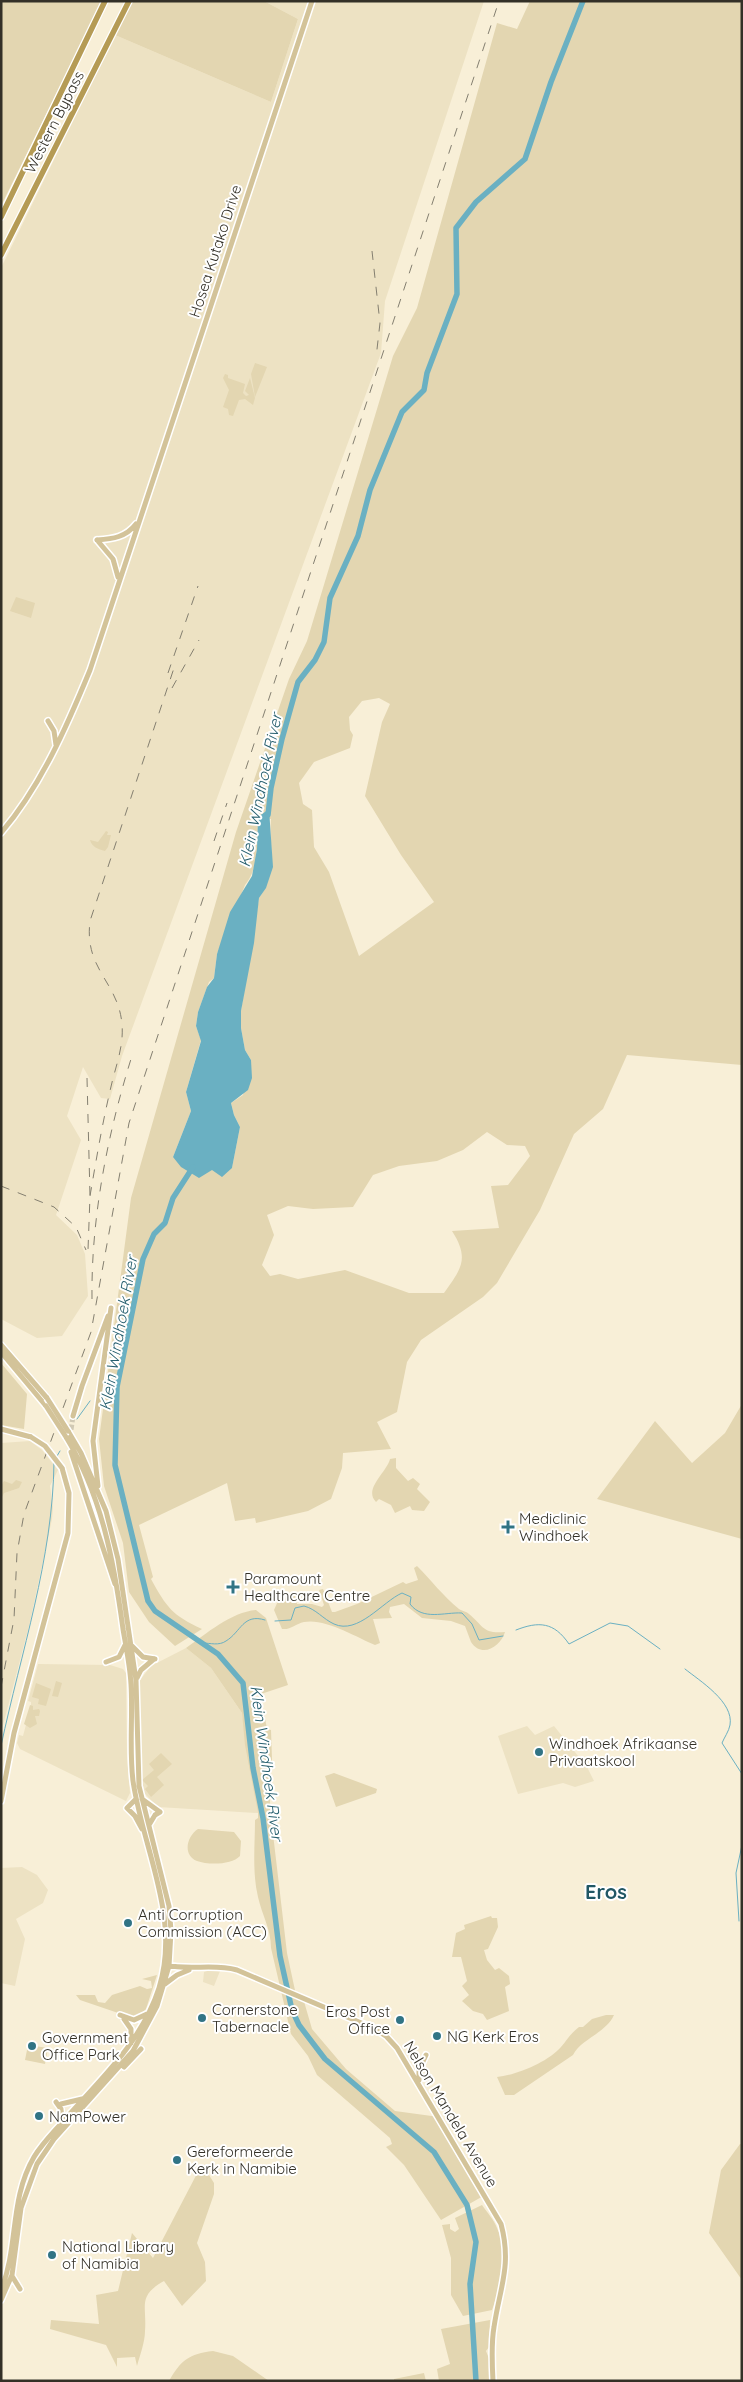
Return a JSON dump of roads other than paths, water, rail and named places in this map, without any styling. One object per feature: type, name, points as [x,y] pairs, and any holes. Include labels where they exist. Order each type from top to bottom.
[{"type":"highway","name":"Western Bypass","points":[[1,217],[105,1]]},
{"type":"highway","name":"Western Bypass","points":[[1,255],[129,1]]},
{"type":"main road","name":"Hosea Kutako Drive","points":[[115,594],[139,530],[144,509],[312,1]]},
{"type":"main road","name":"Hosea Kutako Drive","points":[[1,833],[22,806],[56,745],[90,670],[144,509]]},
{"type":"main road","points":[[119,580],[114,558],[97,540],[112,539],[124,535],[139,520]]},
{"type":"main road","points":[[48,721],[54,731],[56,745]]},
{"type":"main road","points":[[74,1416],[82,1386],[111,1308],[93,1441],[93,1457],[100,1494]]},
{"type":"main road","points":[[1,1344],[47,1398],[68,1430],[93,1492],[109,1541],[136,1680],[139,1799],[149,1825],[167,1895],[172,1958],[185,1969]]},
{"type":"main road","points":[[1,1352],[46,1406],[79,1455],[100,1494],[106,1511],[118,1560],[128,1644],[131,1685],[131,1762],[146,1836],[163,1902],[166,1930],[165,1984],[158,2006],[136,2046],[47,2148],[32,2174],[21,2208],[12,2275],[2,2295]]},
{"type":"main road","points":[[1,1429],[31,1437],[45,1446],[62,1468],[69,1493],[69,1527],[38,1644],[28,1674],[1,1801]]},
{"type":"main road","points":[[71,1452],[118,1594]]},
{"type":"main road","points":[[106,1662],[118,1657],[128,1644]]},
{"type":"main road","points":[[128,1644],[140,1655],[154,1659],[141,1670],[136,1680]]},
{"type":"main road","points":[[139,1799],[160,1812],[152,1818],[149,1825]]},
{"type":"main road","points":[[139,1799],[127,1808],[135,1816],[146,1836]]},
{"type":"main road","points":[[2,2295],[9,2263],[19,2191],[33,2159],[131,2044],[150,2010],[158,1989],[166,1965],[170,1941]]},
{"type":"main road","name":"Nelson Mandela Avenue","points":[[166,1965],[185,1969],[216,1965],[237,1970],[373,2028],[386,2036],[397,2048],[496,2213],[505,2241],[505,2275],[492,2338],[493,2381]]},
{"type":"main road","points":[[165,1984],[177,1975],[192,1969]]},
{"type":"main road","points":[[131,2044],[131,2029],[127,2021],[120,2015],[138,2019],[150,2010]]},
{"type":"main road","points":[[95,2094],[100,2092],[141,2049]]},
{"type":"main road","points":[[420,2084],[419,2070],[426,2055]]},
{"type":"main road","points":[[62,2123],[62,2115],[58,2103],[85,2098]]},
{"type":"main road","points":[[2,2295],[7,2291],[18,2288],[12,2275]]},
{"type":"water","points":[[269,809],[273,867],[266,888],[259,898],[254,943],[241,1011],[241,1028],[245,1050],[251,1060],[252,1078],[248,1090],[231,1103],[240,1127],[232,1168],[222,1177],[212,1170],[199,1178],[181,1167],[173,1157],[191,1111],[186,1092],[201,1041],[196,1026],[198,1012],[207,987],[214,978],[217,954],[230,912],[252,876],[257,849],[258,817]]},
{"type":"waterway","name":"Klein Windhoek River","points":[[268,815],[271,788],[282,739],[298,682],[315,660],[324,642],[330,598],[358,536],[370,490],[402,412],[424,390],[427,373],[457,294],[456,228],[476,202],[525,159],[551,82],[583,1]]},
{"type":"waterway","name":"Klein Windhoek River","points":[[193,1167],[173,1198],[165,1223],[154,1234],[143,1259],[117,1387],[115,1465],[148,1601],[155,1611],[218,1654],[243,1683],[253,1768],[263,1818],[280,1956],[292,2010],[299,2025],[325,2059],[434,2152],[467,2205],[476,2242],[470,2284],[476,2381]]},
{"type":"waterway","points":[[77,1419],[90,1401]]},
{"type":"waterway","points":[[57,1456],[60,1451]]},
{"type":"waterway","points":[[1,1746],[42,1570],[48,1534],[54,1462]]},
{"type":"waterway","points":[[275,1621],[291,1620],[295,1608],[304,1606],[312,1609],[334,1624],[352,1625],[369,1616],[402,1593],[411,1597],[410,1604],[421,1612],[427,1614],[462,1613],[472,1624],[479,1640],[503,1636]]},
{"type":"waterway","points":[[203,1643],[223,1643],[247,1621],[252,1619],[265,1620]]},
{"type":"waterway","points":[[516,1630],[532,1625],[546,1625],[558,1631],[569,1644],[610,1623],[628,1626],[660,1649]]},
{"type":"waterway","points":[[685,1669],[715,1693],[727,1708],[730,1716],[730,1725],[722,1743],[742,1774]]},
{"type":"waterway","points":[[739,1921],[736,1873],[742,1845]]},
{"type":"tunnel","points":[[70,1437],[73,1416]]},
{"type":"railway","points":[[1,1687],[14,1619],[17,1553],[24,1514],[91,1332],[129,1123],[499,1]]},
{"type":"railway","points":[[372,251],[380,323],[376,358]]},
{"type":"railway","points":[[168,673],[198,586]]},
{"type":"railway","points":[[172,688],[199,640]]},
{"type":"railway","points":[[90,1196],[122,1033],[119,1009],[96,964],[92,952],[89,938],[90,921],[174,668]]},
{"type":"railway","points":[[214,841],[227,803]]},
{"type":"railway","points":[[92,1299],[94,1239],[102,1178],[122,1088],[131,1059]]},
{"type":"railway","points":[[87,1078],[90,1196],[88,1250]]},
{"type":"railway","points":[[1,1186],[54,1207],[76,1227],[86,1250]]},
{"type":"place","name":"Mediclinic Windhoek","points":[[508,1527]]},
{"type":"place","name":"Paramount Healthcare Centre","points":[[233,1587]]},
{"type":"place","name":"Windhoek Afrikaanse Privaatskool","points":[[539,1752]]},
{"type":"place","name":"Anti Corruption Commission (ACC)","points":[[128,1923]]},
{"type":"place","name":"Cornerstone Tabernacle","points":[[202,2018]]},
{"type":"place","name":"Eros Post Office","points":[[400,2020]]},
{"type":"place","name":"NG Kerk Eros","points":[[437,2036]]},
{"type":"place","name":"Government Office Park","points":[[32,2046]]},
{"type":"place","name":"NamPower","points":[[39,2116]]},
{"type":"place","name":"Gereformeerde Kerk in Namibie","points":[[177,2160]]},
{"type":"place","name":"National Library of Namibia","points":[[52,2255]]},
{"type":"district","name":"Eros","points":[[606,1891]]}]
